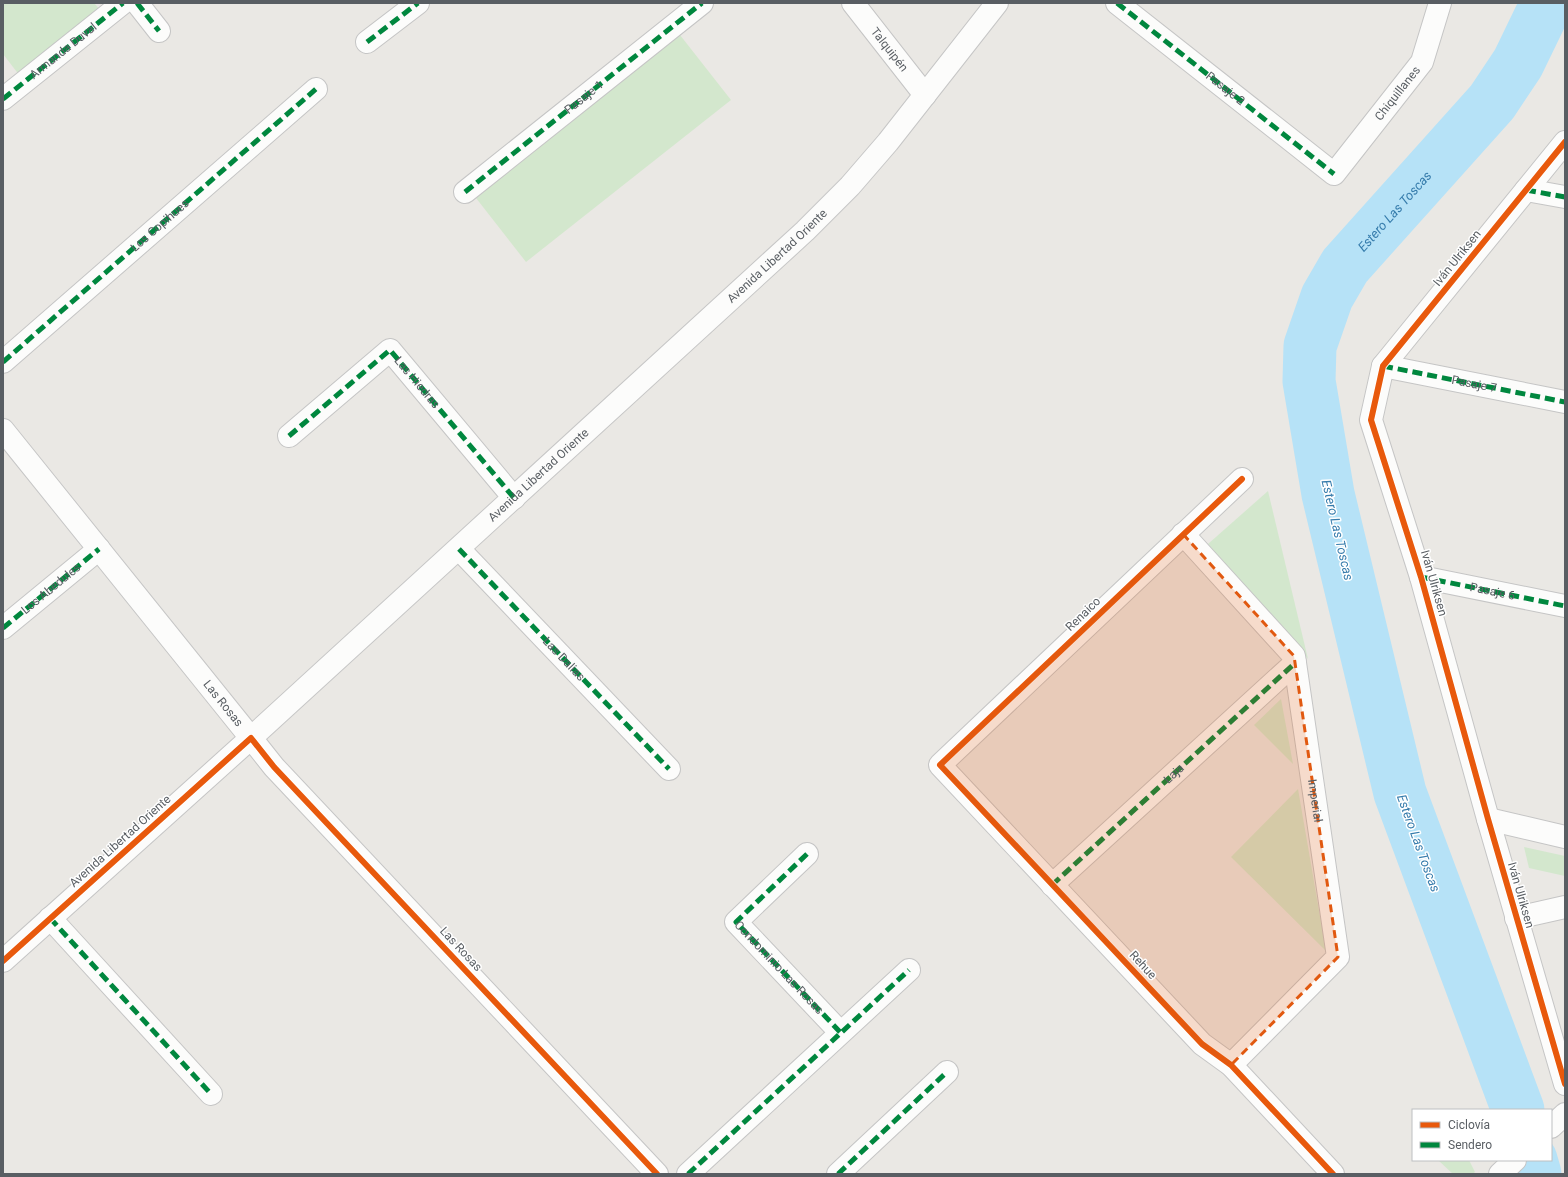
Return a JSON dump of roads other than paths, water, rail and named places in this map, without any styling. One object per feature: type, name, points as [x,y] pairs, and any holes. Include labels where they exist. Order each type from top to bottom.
[{"type":"street","name":"Armanda Duval","points":[[3,99],[123,3]]},
{"type":"street","points":[[137,3],[159,31]]},
{"type":"street","points":[[367,42],[418,3]]},
{"type":"street","name":"Pasaje 1","points":[[465,192],[702,3]]},
{"type":"street","name":"Talquipén","points":[[853,3],[925,95]]},
{"type":"street","name":"Avenida Libertad Oriente","points":[[3,961],[459,549],[805,231],[850,186],[925,95],[997,3]]},
{"type":"street","name":"Pasaje 2","points":[[1117,3],[1334,174]]},
{"type":"street","name":"Chiquillanes","points":[[1334,174],[1422,62],[1440,3]]},
{"type":"street","name":"Los Copihues","points":[[3,362],[316,89]]},
{"type":"street","name":"Iván Ulriksen","points":[[1565,142],[1383,366],[1372,420],[1421,577],[1516,918],[1565,1084]]},
{"type":"street","points":[[1526,190],[1565,197]]},
{"type":"street","name":"Las Hiedras","points":[[288,436],[390,350],[514,498]]},
{"type":"street","name":"Pasaje 7","points":[[1383,366],[1565,402]]},
{"type":"street","name":"Las Rosas","points":[[3,430],[274,767],[657,1174]]},
{"type":"street","name":"Renaico","points":[[940,765],[1242,479]]},
{"type":"street","name":"Imperial","points":[[1183,534],[1294,656],[1338,957],[1231,1065]]},
{"type":"street","name":"Los Abedules","points":[[3,628],[100,549]]},
{"type":"street","name":"Las Dalias","points":[[459,549],[669,769]]},
{"type":"street","name":"Pasaje 6","points":[[1421,577],[1565,606]]},
{"type":"street","name":"Laja","points":[[1052,884],[1295,663]]},
{"type":"street","name":"Rehue","points":[[940,765],[1202,1044],[1231,1065],[1333,1174]]},
{"type":"street","points":[[1488,819],[1565,837]]},
{"type":"street","name":"Condominio Las Rosas","points":[[807,854],[736,922],[840,1032]]},
{"type":"street","points":[[1516,918],[1565,907]]},
{"type":"street","points":[[50,918],[211,1094]]},
{"type":"street","points":[[688,1174],[840,1032],[909,970]]},
{"type":"street","points":[[838,1174],[947,1072]]},
{"type":"street","points":[[1552,1126],[1565,1114]]},
{"type":"waterway","name":"Estero Las Toscas","points":[[1518,1109],[1400,793],[1328,494],[1309,381],[1310,346],[1327,297],[1345,266],[1492,102],[1518,63],[1547,3]]},
{"type":"waterway","name":"Estero Las Toscas","points":[[1531,1161],[1535,1174]]}]
